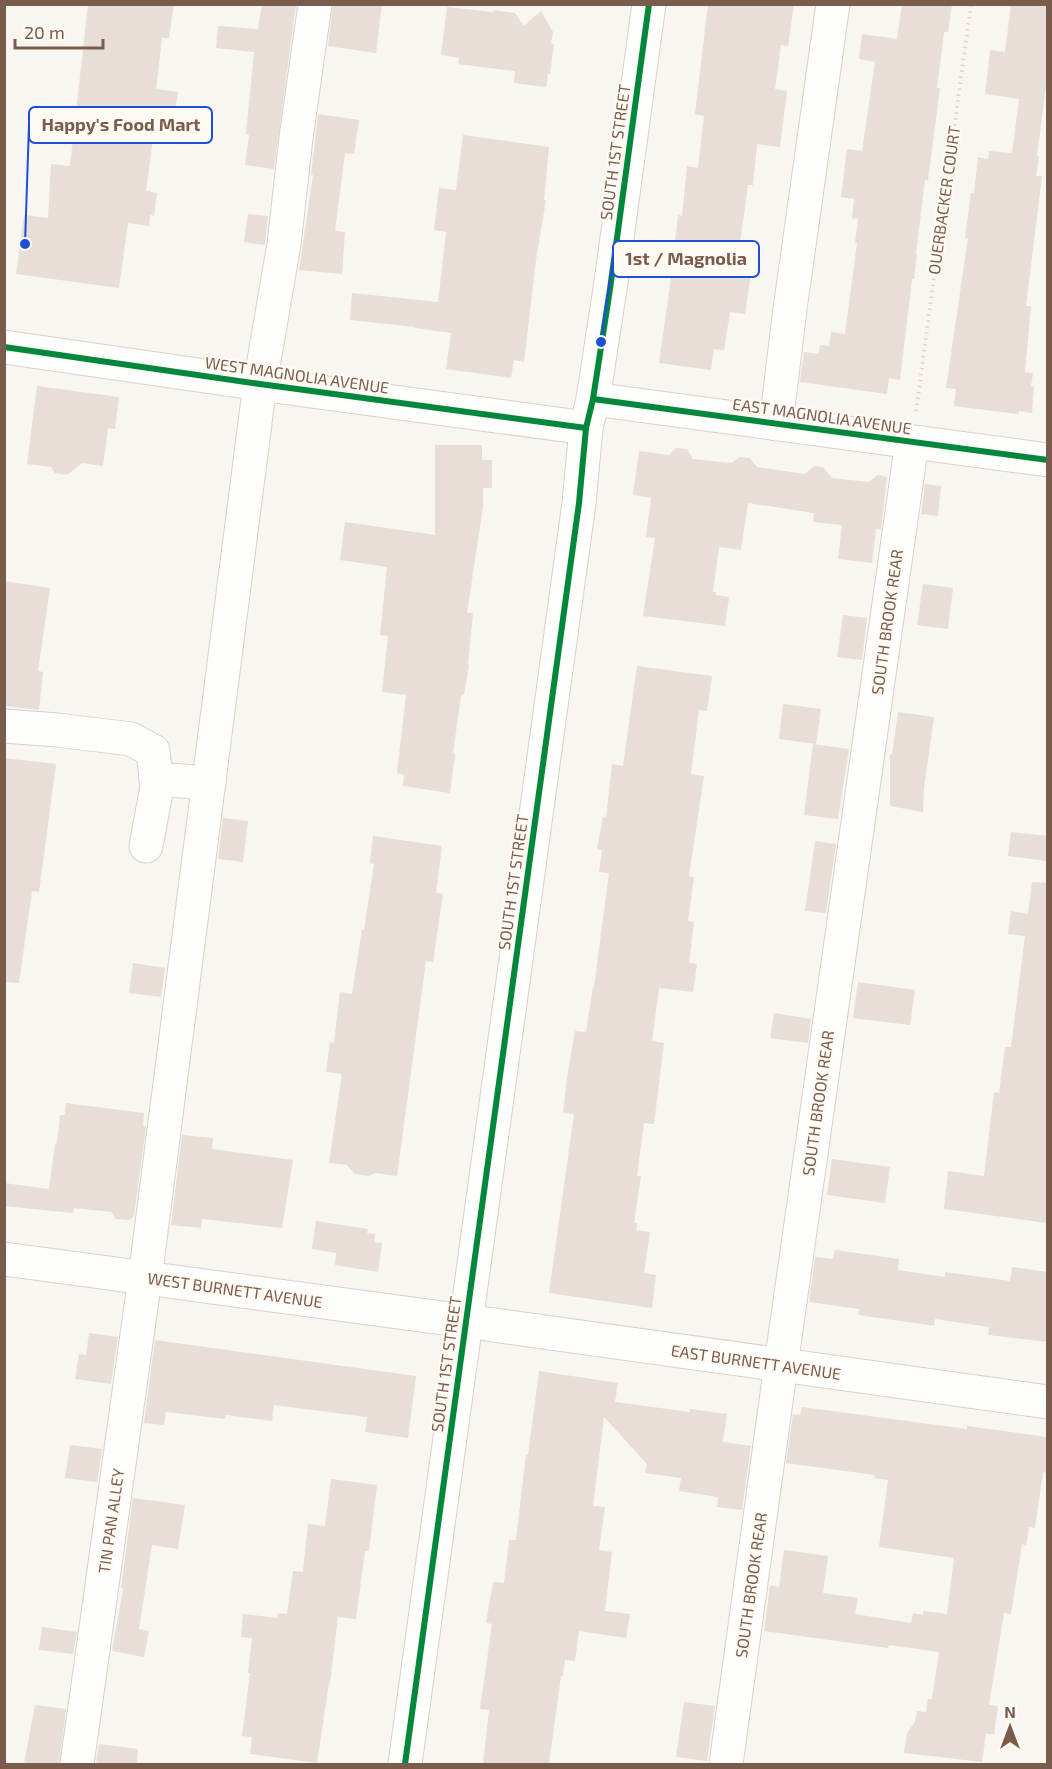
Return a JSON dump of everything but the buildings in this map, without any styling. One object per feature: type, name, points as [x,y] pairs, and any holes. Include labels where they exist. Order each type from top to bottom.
[{"type":"street","name":"TIN PAN ALLEY","points":[[77,1764],[145,1278],[260,384],[284,244],[315,4]]},
{"type":"street","name":"SOUTH 1ST STREET","points":[[405,1764],[579,503],[589,413],[649,4]]},
{"type":"street","points":[[776,424],[832,4]]},
{"type":"street","name":"WEST MAGNOLIA AVENUE","points":[[4,347],[260,384],[589,413]]},
{"type":"street","name":"EAST MAGNOLIA AVENUE","points":[[589,413],[776,424],[1047,460]]},
{"type":"street","name":"SOUTH BROOK REAR","points":[[726,1764],[912,442]]},
{"type":"street","points":[[4,726],[131,739],[153,751],[157,787],[146,846]]},
{"type":"street","points":[[156,779],[209,783]]},
{"type":"street","name":"WEST BURNETT AVENUE","points":[[4,1259],[465,1321]]},
{"type":"street","name":"EAST BURNETT AVENUE","points":[[465,1321],[1047,1402]]},
{"type":"cycle path","points":[[405,1764],[579,503],[586,428],[593,399],[610,289],[649,4]]},
{"type":"cycle path","points":[[4,347],[586,428]]},
{"type":"cycle path","points":[[593,399],[1048,460]]},
{"type":"place","name":"Happy's Food Mart","points":[[25,244]]},
{"type":"place","name":"1st / Magnolia","points":[[601,342]]}]
